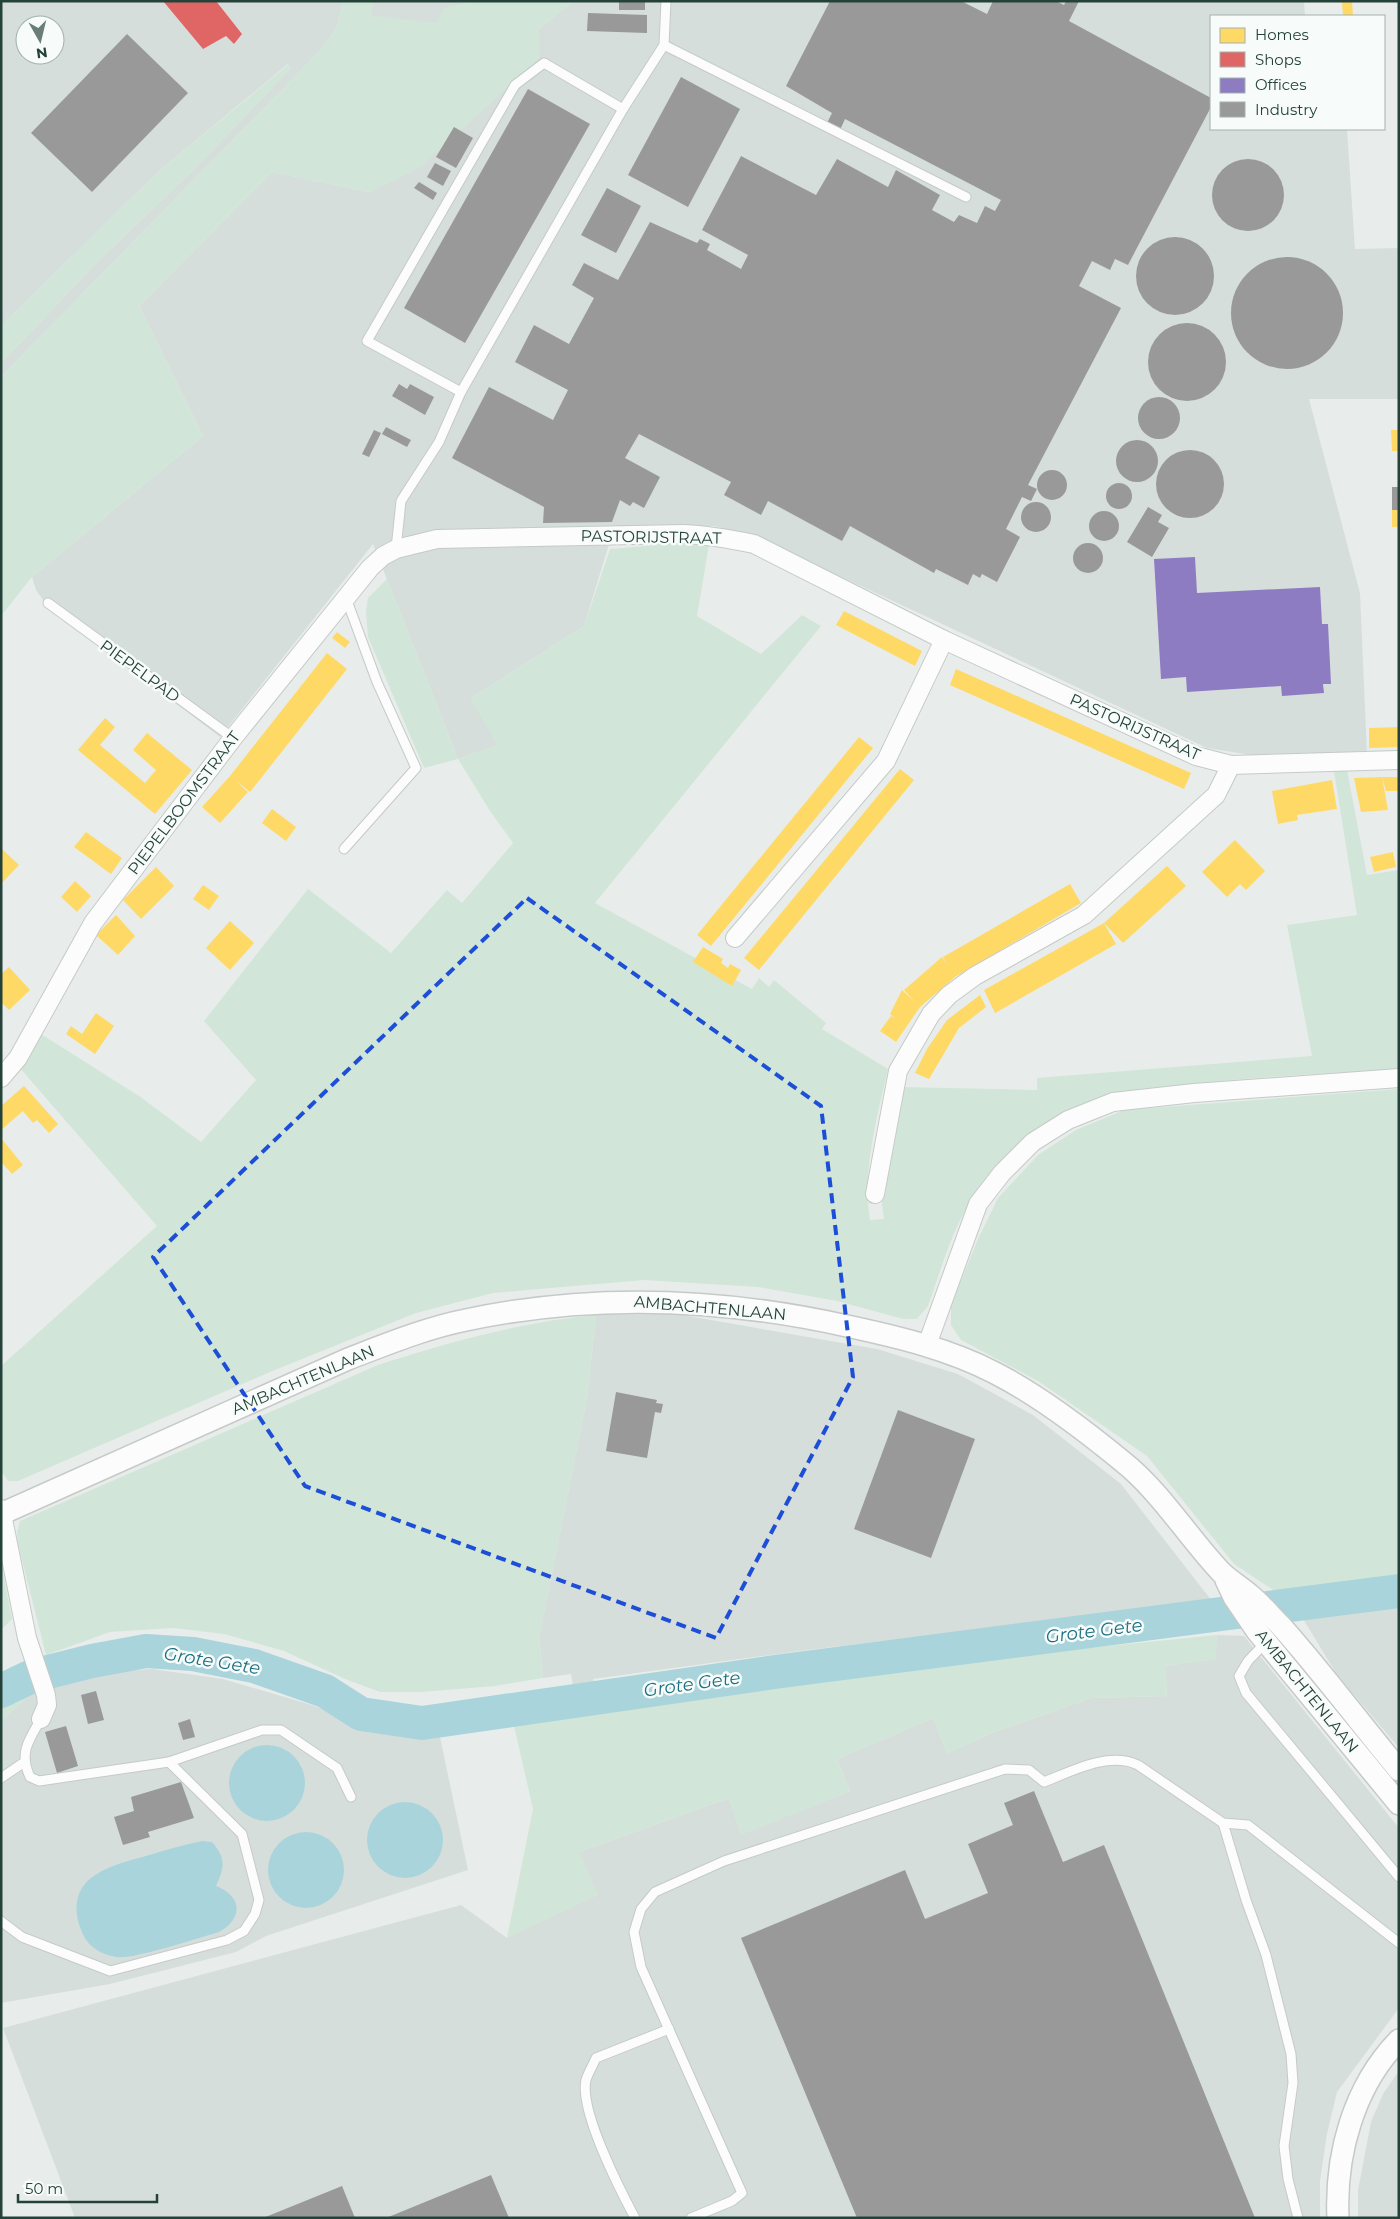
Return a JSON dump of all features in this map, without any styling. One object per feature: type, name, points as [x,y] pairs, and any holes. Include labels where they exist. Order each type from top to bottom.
[{"type":"street","name":"PASTORIJSTRAAT","points":[[396,549],[437,539],[715,535],[754,544],[944,640],[1187,752],[1231,764],[1399,760]]},
{"type":"street","name":"PIEPELBOOMSTRAAT","points":[[1,1078],[18,1058],[94,923],[233,738],[370,568],[383,556],[396,549]]},
{"type":"street","points":[[735,938],[886,761],[944,640]]},
{"type":"street","points":[[874,1194],[898,1071],[931,1014],[975,976],[1084,915],[1216,795],[1231,764]]},
{"type":"street","points":[[927,1345],[978,1204],[1002,1173],[1033,1142],[1068,1120],[1113,1102],[1399,1078]]},
{"type":"street","name":"AMBACHTENLAAN","points":[[2,1512],[348,1359],[405,1338],[464,1320],[534,1308],[609,1301],[674,1301],[750,1308],[810,1318],[927,1345],[993,1372],[1026,1391],[1124,1463],[1155,1493],[1243,1597],[1281,1626],[1399,1770]]},
{"type":"street","points":[[2,1512],[27,1638],[36,1659],[47,1705],[41,1719]]},
{"type":"street","name":"AMBACHTENLAAN","points":[[1243,1597],[1262,1636],[1399,1804]]},
{"type":"street","points":[[1338,2218],[1342,2166],[1352,2119],[1369,2079],[1399,2040]]},
{"type":"lane","points":[[396,549],[401,501],[439,442],[462,392],[623,109],[664,45],[666,1]]},
{"type":"lane","points":[[664,45],[966,197]]},
{"type":"lane","points":[[462,392],[367,341],[515,85],[544,63],[623,109]]},
{"type":"lane","points":[[344,849],[416,768],[377,682],[346,598]]},
{"type":"lane","name":"PIEPELPAD","points":[[48,603],[233,738]]},
{"type":"lane","points":[[1281,1626],[1262,1636],[1239,1676],[1246,1693],[1399,1877]]},
{"type":"lane","points":[[41,1719],[27,1742],[23,1763],[30,1777],[39,1781],[170,1762],[262,1730],[281,1730],[337,1768],[351,1797]]},
{"type":"lane","points":[[691,2218],[732,2201],[742,2193],[641,1967],[634,1932],[641,1909],[655,1892],[724,1861],[1005,1769],[1029,1770],[1044,1782],[1097,1763],[1127,1760],[1138,1765],[1223,1823],[1248,1825],[1399,1943]]},
{"type":"lane","points":[[1,1921],[22,1937],[110,1971],[227,1940],[244,1931],[255,1914],[260,1900],[242,1834],[170,1762]]},
{"type":"lane","points":[[1,1778],[23,1763]]},
{"type":"lane","points":[[1223,1823],[1266,1955],[1291,2054],[1293,2083],[1284,2146],[1288,2179],[1298,2218]]},
{"type":"lane","points":[[635,2218],[619,2186],[586,2104],[586,2080],[596,2058],[669,2029]]},
{"type":"highlighted area","points":[[527,898],[821,1106],[853,1377],[716,1638],[305,1486],[153,1257]]},
{"type":"shaded area","points":[[1,1],[343,1],[337,27],[322,49],[1,377],[1,363],[99,260],[191,172],[290,69],[288,64],[158,172],[1,326]]},
{"type":"shaded area","points":[[373,1],[474,1],[444,9],[437,24],[371,16]]},
{"type":"shaded area","points":[[573,1],[1304,1],[1305,15],[1210,15],[1210,130],[1347,130],[1355,249],[1399,248],[1399,399],[1309,399],[1360,593],[1367,754],[1251,755],[1207,748],[756,537],[714,526],[614,528],[584,626],[471,698],[498,745],[458,759],[373,544],[220,737],[48,607],[36,590],[32,577],[203,436],[139,306],[272,172],[370,192],[539,29]]},
{"type":"shaded area","points":[[677,1314],[877,1349],[958,1374],[1033,1415],[1121,1484],[1212,1601],[800,1651],[593,1679],[595,1689],[574,1692],[571,1674],[543,1678],[539,1637],[587,1398],[596,1315]]},
{"type":"shaded area","points":[[1399,1591],[1399,1748],[1336,1673],[1294,1604]]},
{"type":"shaded area","points":[[1217,1635],[1244,1636],[1399,1828],[1399,2008],[1337,2092],[1327,2134],[1320,2181],[1320,2218],[75,2218],[3,2028],[461,1905],[507,1938],[579,1852],[729,1798],[741,1834],[850,1791],[837,1759],[933,1718],[947,1753],[992,1733],[1091,1698],[1167,1696],[1165,1666],[1215,1659]]},
{"type":"shaded area","points":[[152,1669],[223,1679],[312,1705],[382,1733],[440,1737],[468,1870],[266,1936],[236,1952],[110,1984],[1,2003],[1,1721],[36,1689],[95,1673]]},
{"type":"shaded area","points":[[1399,2071],[1399,2218],[1358,2218],[1358,2190],[1371,2122],[1383,2094]]},
{"type":"green space","points":[[343,1],[373,1],[371,16],[437,23],[444,9],[474,1],[573,1],[539,29],[539,59],[419,168],[370,192],[272,172],[139,306],[203,436],[32,577],[1,616],[1,377],[322,49],[337,27]]},
{"type":"green space","points":[[289,64],[290,69],[191,172],[99,260],[1,363],[1,326],[158,172]]},
{"type":"green space","points":[[669,544],[709,545],[697,616],[761,654],[802,615],[821,626],[595,903],[752,989],[759,978],[769,987],[774,980],[826,1023],[822,1029],[888,1069],[875,1125],[869,1163],[868,1201],[870,1220],[884,1219],[881,1196],[901,1087],[1037,1090],[1037,1078],[1312,1056],[1287,925],[1357,915],[1334,771],[1347,770],[1367,875],[1399,870],[1399,1069],[1251,1078],[1124,1092],[1094,1100],[1063,1113],[1016,1146],[990,1173],[979,1188],[956,1228],[928,1306],[917,1319],[903,1319],[837,1301],[758,1287],[644,1280],[493,1293],[416,1313],[270,1372],[18,1481],[8,1481],[1,1471],[1,1366],[157,1226],[19,1067],[41,1034],[139,1096],[201,1142],[256,1080],[204,1021],[308,889],[391,953],[447,890],[462,903],[513,843],[490,811],[458,759],[497,745],[471,698],[584,626],[610,549]]},
{"type":"green space","points":[[387,579],[458,759],[424,768],[368,637],[366,611],[368,598]]},
{"type":"green space","points":[[1399,1089],[1399,1591],[1294,1604],[1234,1564],[1147,1456],[1038,1381],[961,1340],[951,1325],[951,1305],[978,1239],[998,1198],[1038,1155],[1076,1130],[1124,1110]]},
{"type":"green space","points":[[596,1315],[587,1398],[539,1637],[543,1678],[495,1686],[421,1692],[380,1692],[345,1679],[284,1651],[224,1634],[173,1628],[110,1632],[46,1655],[18,1544],[17,1532],[20,1521],[378,1365],[431,1348],[486,1334],[568,1318]]},
{"type":"green space","points":[[1,1562],[12,1619],[1,1630]]},
{"type":"green space","points":[[1217,1635],[1216,1659],[1165,1666],[1167,1696],[1091,1698],[992,1733],[947,1753],[933,1718],[837,1759],[850,1791],[741,1835],[729,1798],[579,1852],[598,1895],[507,1938],[533,1809],[514,1726],[990,1658]]},
{"type":"green space","points":[[36,1689],[1,1721],[1,1705]]},
{"type":"water","points":[[267,1745],[281,1748],[294,1756],[302,1769],[305,1783],[302,1797],[294,1810],[281,1818],[267,1821],[253,1818],[240,1810],[232,1797],[229,1783],[232,1769],[240,1756],[253,1748]]},
{"type":"water","points":[[405,1802],[419,1805],[432,1813],[440,1826],[443,1840],[440,1854],[432,1867],[419,1875],[405,1878],[391,1875],[378,1867],[370,1854],[367,1840],[370,1826],[378,1813],[391,1805]]},
{"type":"water","points":[[306,1832],[320,1835],[333,1843],[341,1856],[344,1870],[341,1884],[333,1897],[320,1905],[306,1908],[292,1905],[279,1897],[271,1884],[268,1870],[271,1856],[279,1843],[292,1835]]},
{"type":"water","points":[[202,1841],[212,1842],[220,1853],[223,1863],[216,1886],[225,1890],[235,1901],[236,1914],[227,1926],[219,1932],[151,1952],[124,1957],[109,1956],[98,1951],[89,1943],[82,1933],[77,1910],[78,1896],[84,1885],[93,1876],[118,1864]]},
{"type":"building: Homes","points":[[1342,1],[1352,1],[1353,15],[1343,15]]},
{"type":"building: Homes","points":[[1391,430],[1399,430],[1399,451],[1392,451]]},
{"type":"building: Homes","points":[[1392,510],[1399,510],[1399,527],[1392,527]]},
{"type":"building: Homes","points":[[844,611],[922,651],[915,666],[836,625]]},
{"type":"building: Homes","points":[[337,632],[350,642],[345,648],[332,638]]},
{"type":"building: Homes","points":[[327,653],[347,669],[250,792],[235,780],[248,792],[220,823],[202,807],[230,776]]},
{"type":"building: Homes","points":[[956,669],[1191,773],[1184,789],[950,685]]},
{"type":"building: Homes","points":[[105,718],[115,727],[100,745],[145,783],[156,770],[133,750],[147,733],[192,770],[155,814],[78,750]]},
{"type":"building: Homes","points":[[1399,727],[1399,747],[1369,748],[1369,728]]},
{"type":"building: Homes","points":[[859,737],[873,748],[711,946],[697,935]]},
{"type":"building: Homes","points":[[900,769],[914,780],[759,970],[744,958]]},
{"type":"building: Homes","points":[[1382,777],[1399,777],[1399,791],[1386,791]]},
{"type":"building: Homes","points":[[1382,777],[1388,810],[1361,812],[1354,778]]},
{"type":"building: Homes","points":[[1332,780],[1337,809],[1297,815],[1298,820],[1278,824],[1272,791]]},
{"type":"building: Homes","points":[[272,809],[296,827],[286,841],[262,823]]},
{"type":"building: Homes","points":[[86,832],[122,858],[111,874],[74,847]]},
{"type":"building: Homes","points":[[1235,840],[1265,871],[1246,890],[1240,884],[1227,897],[1202,872]]},
{"type":"building: Homes","points":[[1,848],[19,865],[1,884]]},
{"type":"building: Homes","points":[[1393,852],[1396,867],[1374,872],[1370,857]]},
{"type":"building: Homes","points":[[1167,866],[1186,886],[1123,943],[1104,923]]},
{"type":"building: Homes","points":[[156,867],[174,886],[141,919],[123,900]]},
{"type":"building: Homes","points":[[75,881],[91,896],[77,912],[61,897]]},
{"type":"building: Homes","points":[[1070,884],[1081,903],[955,977],[920,1007],[896,1042],[880,1031],[891,1016],[895,1018],[890,1014],[902,990],[916,1003],[904,990],[942,957],[947,964],[943,957]]},
{"type":"building: Homes","points":[[203,885],[219,896],[209,910],[193,899]]},
{"type":"building: Homes","points":[[116,915],[135,936],[118,955],[96,935]]},
{"type":"building: Homes","points":[[230,921],[254,943],[230,970],[206,948]]},
{"type":"building: Homes","points":[[1104,923],[1116,944],[995,1013],[984,990]]},
{"type":"building: Homes","points":[[703,947],[723,959],[721,963],[728,968],[730,964],[741,970],[732,986],[693,962]]},
{"type":"building: Homes","points":[[9,967],[30,990],[9,1010],[1,1002],[1,974]]},
{"type":"building: Homes","points":[[980,995],[986,1007],[959,1028],[929,1079],[915,1073],[927,1049],[947,1020]]},
{"type":"building: Homes","points":[[96,1013],[114,1026],[95,1054],[66,1034],[71,1026],[82,1034]]},
{"type":"building: Homes","points":[[24,1086],[58,1124],[49,1133],[37,1120],[33,1123],[23,1111],[1,1130],[1,1106]]},
{"type":"building: Homes","points":[[1,1138],[23,1165],[12,1174],[1,1162]]},
{"type":"building: Shops","points":[[163,1],[216,1],[242,34],[234,44],[226,36],[203,49]]},
{"type":"building: Offices","points":[[1195,557],[1197,593],[1320,587],[1322,624],[1328,624],[1331,684],[1323,684],[1324,693],[1282,696],[1281,686],[1187,692],[1186,677],[1161,679],[1154,559]]},
{"type":"building: Industry","points":[[619,1],[645,1],[645,10],[619,10]]},
{"type":"building: Industry","points":[[830,1],[961,1],[987,14],[993,1],[1056,1],[1064,5],[1066,1],[1079,1],[1069,21],[1210,97],[1210,109],[1128,265],[1115,259],[1110,270],[1092,261],[1079,286],[1121,308],[1028,485],[1037,489],[1031,501],[1022,497],[1006,529],[1020,537],[997,582],[982,574],[980,578],[973,574],[968,585],[936,569],[934,573],[850,526],[842,541],[768,501],[761,515],[724,495],[731,482],[639,434],[625,458],[660,477],[644,508],[633,502],[630,506],[620,500],[612,522],[543,523],[544,507],[452,458],[489,387],[553,420],[568,390],[515,362],[534,325],[569,344],[594,298],[572,285],[584,263],[618,280],[650,222],[697,243],[700,239],[710,244],[707,250],[741,269],[748,255],[702,230],[741,156],[816,195],[837,159],[888,187],[896,170],[940,195],[932,210],[954,222],[959,215],[977,223],[985,206],[995,211],[1001,200],[845,119],[840,130],[827,123],[832,113],[786,86]]},
{"type":"building: Industry","points":[[588,13],[647,15],[647,33],[587,31]]},
{"type":"building: Industry","points":[[127,34],[188,93],[92,192],[31,133]]},
{"type":"building: Industry","points":[[681,77],[740,109],[688,207],[628,175]]},
{"type":"building: Industry","points":[[528,89],[590,124],[465,343],[404,308]]},
{"type":"building: Industry","points":[[454,127],[473,138],[456,168],[436,157]]},
{"type":"building: Industry","points":[[1255,159],[1274,169],[1282,181],[1284,195],[1282,209],[1274,221],[1262,229],[1241,231],[1222,221],[1214,209],[1212,188],[1222,169],[1234,161]]},
{"type":"building: Industry","points":[[435,163],[451,171],[443,186],[427,177]]},
{"type":"building: Industry","points":[[419,182],[437,193],[433,200],[414,188]]},
{"type":"building: Industry","points":[[607,188],[641,206],[616,253],[581,235]]},
{"type":"building: Industry","points":[[1175,237],[1190,240],[1203,248],[1211,261],[1214,276],[1211,291],[1203,304],[1190,312],[1175,315],[1160,312],[1147,304],[1139,291],[1136,276],[1139,261],[1147,248],[1160,240]]},
{"type":"building: Industry","points":[[1287,257],[1298,258],[1308,262],[1326,274],[1338,292],[1342,302],[1342,324],[1338,334],[1326,352],[1308,364],[1298,368],[1287,369],[1276,368],[1266,364],[1248,352],[1236,334],[1232,324],[1231,313],[1232,302],[1236,292],[1248,274],[1266,262],[1276,258]]},
{"type":"building: Industry","points":[[1187,323],[1202,326],[1214,335],[1223,347],[1226,362],[1223,377],[1214,389],[1202,398],[1187,401],[1172,398],[1160,389],[1151,377],[1148,362],[1151,347],[1160,335],[1172,326]]},
{"type":"building: Industry","points":[[399,384],[407,389],[410,384],[434,397],[425,415],[392,396]]},
{"type":"building: Industry","points":[[1159,397],[1174,403],[1180,418],[1174,433],[1159,439],[1144,433],[1138,418],[1144,403]]},
{"type":"building: Industry","points":[[386,427],[411,440],[407,447],[382,434]]},
{"type":"building: Industry","points":[[374,430],[381,433],[369,457],[362,454]]},
{"type":"building: Industry","points":[[1137,440],[1152,446],[1158,461],[1152,476],[1137,482],[1122,476],[1116,461],[1122,446]]},
{"type":"building: Industry","points":[[1190,450],[1203,453],[1214,460],[1221,471],[1224,484],[1221,497],[1214,508],[1203,515],[1190,518],[1177,515],[1166,508],[1159,497],[1156,484],[1159,471],[1166,460],[1177,453]]},
{"type":"building: Industry","points":[[1052,470],[1058,471],[1066,479],[1066,491],[1058,499],[1052,500],[1046,499],[1038,491],[1037,485],[1038,479],[1046,471]]},
{"type":"building: Industry","points":[[1119,483],[1128,487],[1132,496],[1128,505],[1119,509],[1110,505],[1106,496],[1110,487]]},
{"type":"building: Industry","points":[[1392,487],[1399,487],[1399,510],[1392,510]]},
{"type":"building: Industry","points":[[1036,502],[1042,503],[1050,511],[1050,523],[1042,531],[1036,532],[1030,531],[1022,523],[1021,517],[1022,511],[1030,503]]},
{"type":"building: Industry","points":[[1148,507],[1162,515],[1158,522],[1169,528],[1152,557],[1127,542]]},
{"type":"building: Industry","points":[[1104,511],[1110,512],[1118,520],[1118,532],[1110,540],[1104,541],[1098,540],[1090,532],[1089,526],[1090,520],[1098,512]]},
{"type":"building: Industry","points":[[1088,543],[1094,544],[1102,552],[1102,564],[1094,572],[1088,573],[1082,572],[1074,564],[1073,558],[1074,552],[1082,544]]},
{"type":"building: Industry","points":[[616,1392],[657,1400],[656,1403],[663,1404],[661,1413],[655,1412],[647,1458],[606,1451]]},
{"type":"building: Industry","points":[[898,1410],[975,1439],[931,1558],[854,1529]]},
{"type":"building: Industry","points":[[96,1691],[104,1720],[88,1724],[81,1695]]},
{"type":"building: Industry","points":[[190,1719],[195,1737],[183,1740],[178,1723]]},
{"type":"building: Industry","points":[[66,1726],[78,1766],[57,1773],[45,1732]]},
{"type":"building: Industry","points":[[181,1782],[194,1818],[148,1832],[150,1837],[123,1845],[114,1817],[134,1811],[131,1797]]},
{"type":"building: Industry","points":[[1034,1791],[1063,1862],[1104,1845],[1255,2218],[857,2218],[741,1938],[905,1870],[925,1919],[988,1893],[968,1844],[1013,1825],[1004,1803]]},
{"type":"building: Industry","points":[[491,2175],[509,2218],[386,2218]]},
{"type":"building: Industry","points":[[342,2186],[355,2218],[263,2218]]},
{"type":"waterway","name":"Grote Gete","points":[[1,1691],[32,1676],[92,1661],[146,1651],[193,1654],[254,1666],[325,1691],[361,1714],[422,1723],[782,1671],[1399,1591]]}]
